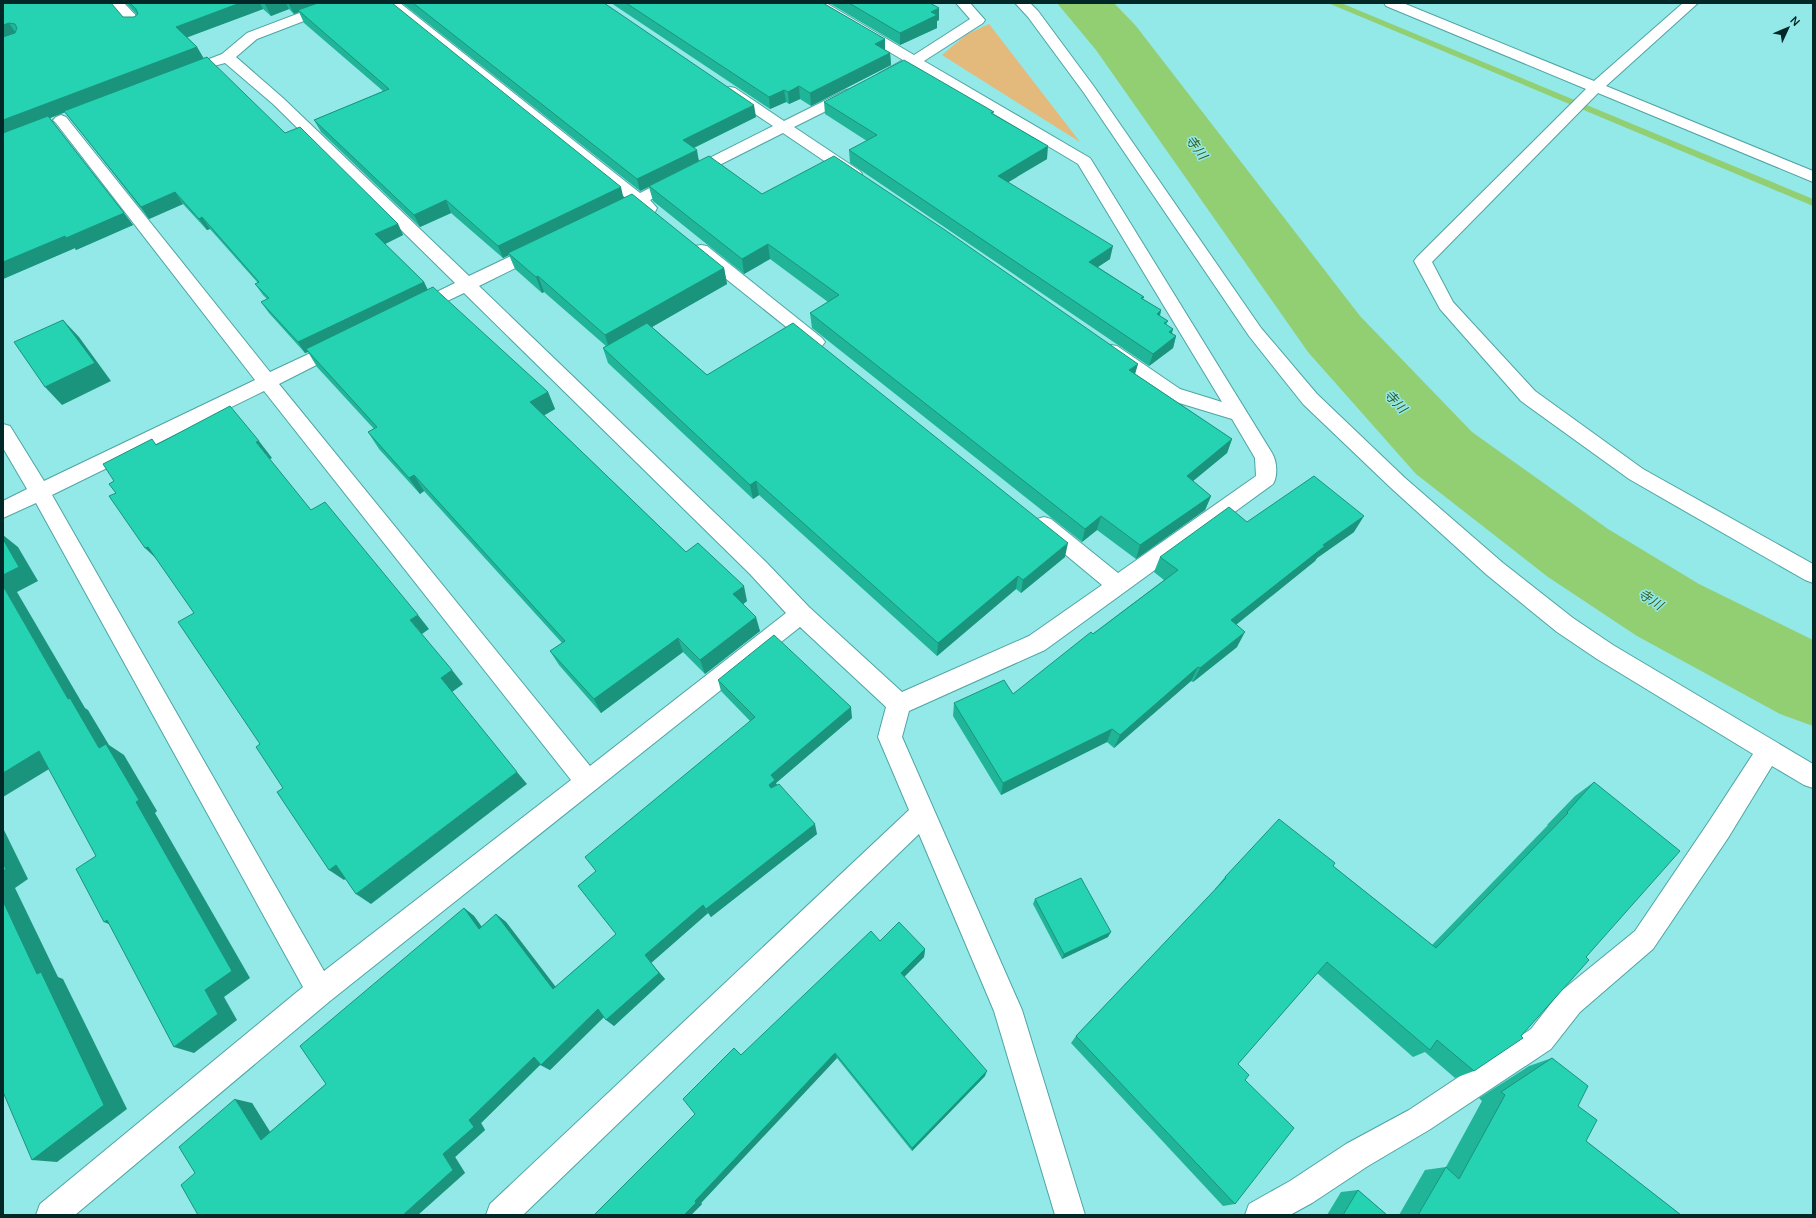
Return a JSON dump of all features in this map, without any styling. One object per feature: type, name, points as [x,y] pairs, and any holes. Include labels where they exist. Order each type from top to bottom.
[{"type":"street","points":[[117,3],[137,25]]},
{"type":"street","points":[[198,68],[227,57],[252,36],[338,3]]},
{"type":"street","points":[[392,3],[664,220]]},
{"type":"street","points":[[816,3],[1084,161],[1265,458],[1266,479],[1037,643],[899,704]]},
{"type":"street","points":[[874,82],[915,60],[978,20],[962,3]]},
{"type":"street","points":[[1022,3],[1033,14],[1090,92],[1255,332],[1310,399],[1398,483],[1490,564],[1565,625],[1605,652],[1813,777]]},
{"type":"street","points":[[1391,3],[1813,178]]},
{"type":"street","points":[[1691,3],[1595,88],[1423,261],[1446,305],[1528,396],[1636,474],[1813,574]]},
{"type":"street","points":[[227,57],[278,101],[468,284],[758,568],[801,614],[899,704]]},
{"type":"street","points":[[718,83],[868,184]]},
{"type":"street","points":[[596,221],[860,89]]},
{"type":"street","points":[[61,120],[267,382],[588,782]]},
{"type":"street","points":[[688,240],[826,350]]},
{"type":"street","points":[[403,315],[553,242]]},
{"type":"street","points":[[3,510],[39,491],[353,340]]},
{"type":"street","points":[[1095,340],[1173,394],[1239,414]]},
{"type":"street","points":[[3,431],[39,491],[320,991]]},
{"type":"street","points":[[1031,515],[1118,585]]},
{"type":"street","points":[[52,1215],[320,991],[801,614]]},
{"type":"street","points":[[899,704],[890,737],[1008,1010],[1070,1215]]},
{"type":"street","points":[[1260,1215],[1301,1192],[1357,1155],[1419,1120],[1541,1039],[1570,1002],[1644,940],[1719,829],[1768,751]]},
{"type":"street","points":[[501,1215],[922,814]]},
{"type":"shaded area","points":[[989,24],[1080,142],[942,55],[967,34]]},
{"type":"building","points":[[3,3],[111,3],[123,17],[134,17],[138,14],[136,9],[130,3],[240,3],[176,27],[197,47],[3,120],[3,37],[15,33],[17,28],[15,24],[9,23],[3,25]]},
{"type":"building","points":[[318,3],[392,3],[621,187],[498,246],[446,200],[414,215],[314,120],[389,89],[298,10]]},
{"type":"building","points":[[413,3],[604,3],[754,105],[683,140],[697,150],[637,179]]},
{"type":"building","points":[[626,3],[823,3],[885,39],[875,44],[890,53],[810,93],[799,86],[788,92],[784,90],[769,97]]},
{"type":"building","points":[[849,3],[930,3],[939,8],[931,12],[937,15],[900,33]]},
{"type":"building","points":[[207,57],[285,133],[300,127],[398,224],[375,234],[424,282],[298,342],[261,302],[269,298],[255,284],[259,282],[202,217],[199,219],[175,192],[141,207],[64,111]]},
{"type":"building","points":[[904,60],[994,112],[991,113],[1048,146],[998,176],[1113,246],[1089,262],[1144,297],[1141,298],[1161,310],[1157,314],[1168,321],[1164,323],[1173,329],[1169,332],[1176,336],[1153,354],[849,150],[877,135],[824,102]]},
{"type":"building","points":[[48,116],[124,213],[66,238],[65,236],[3,262],[3,133]]},
{"type":"building","points":[[709,156],[762,194],[834,156],[945,230],[1138,364],[1129,370],[1232,439],[1187,476],[1211,496],[1140,545],[1101,516],[1085,529],[810,313],[839,295],[768,244],[742,259],[649,186]]},
{"type":"building","points":[[632,194],[724,268],[605,335],[538,276],[536,277],[508,253]]},
{"type":"building","points":[[433,287],[548,392],[530,402],[686,552],[698,543],[744,586],[733,594],[756,617],[700,660],[678,638],[594,699],[550,651],[565,641],[414,475],[409,478],[368,432],[377,427],[306,349]]},
{"type":"building","points":[[63,320],[95,363],[45,387],[14,342]]},
{"type":"building","points":[[647,323],[707,375],[793,323],[1068,543],[1023,580],[1018,576],[938,643],[756,481],[750,485],[603,348]]},
{"type":"building","points":[[230,406],[259,441],[256,442],[311,510],[325,502],[418,615],[410,620],[452,670],[441,678],[517,772],[356,894],[336,865],[329,870],[277,792],[283,788],[256,747],[260,744],[178,622],[194,613],[148,547],[145,548],[109,496],[116,493],[109,484],[114,481],[103,464],[152,439],[156,445]]},
{"type":"building","points":[[1314,476],[1364,516],[1323,545],[1325,546],[1231,620],[1245,632],[1200,668],[1198,667],[1120,735],[1112,729],[1003,783],[954,703],[1004,680],[1013,694],[1091,632],[1093,634],[1178,570],[1160,557],[1229,507],[1247,522]]},
{"type":"building","points":[[3,539],[19,567],[3,575]]},
{"type":"building","points":[[3,586],[68,699],[70,698],[99,748],[106,744],[139,800],[136,802],[232,971],[205,990],[218,1014],[174,1047],[107,920],[104,922],[76,869],[96,856],[39,751],[3,773]]},
{"type":"building","points":[[774,635],[851,707],[771,775],[775,780],[769,785],[771,788],[779,784],[815,824],[706,909],[703,905],[645,955],[659,973],[606,1020],[598,1009],[541,1065],[534,1057],[469,1120],[474,1127],[443,1154],[453,1170],[403,1215],[198,1215],[181,1185],[195,1173],[179,1147],[235,1099],[261,1140],[326,1084],[300,1046],[464,908],[479,929],[496,914],[553,989],[616,934],[578,886],[596,871],[585,857],[755,717],[718,680]]},
{"type":"building","points":[[1594,782],[1680,851],[1586,957],[1589,960],[1521,1036],[1523,1038],[1474,1071],[1437,1040],[1430,1050],[1327,962],[1238,1064],[1249,1075],[1245,1080],[1294,1128],[1235,1204],[1076,1036],[1226,878],[1225,877],[1279,819],[1335,863],[1333,866],[1436,948],[1568,813],[1567,812]]},
{"type":"building","points":[[3,864],[6,869],[3,871]]},
{"type":"building","points":[[1081,878],[1111,932],[1064,954],[1035,899]]},
{"type":"building","points":[[3,901],[37,974],[41,972],[104,1105],[32,1160],[3,1092]]},
{"type":"building","points":[[899,922],[925,949],[901,973],[987,1071],[912,1148],[835,1053],[695,1201],[696,1203],[684,1215],[594,1215],[695,1114],[683,1099],[734,1048],[741,1055],[871,931],[880,941]]},
{"type":"building","points":[[1552,1058],[1588,1086],[1578,1106],[1597,1120],[1586,1141],[1681,1215],[1418,1215],[1446,1167],[1459,1179],[1505,1095],[1501,1092]]},
{"type":"building","points":[[1358,1190],[1387,1215],[1343,1215]]},
{"type":"waterway","name":"寺川","points":[[1084,3],[1116,38],[1334,334],[1444,453],[1578,553],[1668,610],[1813,685]]},
{"type":"waterway","points":[[1333,3],[1813,203]]}]
